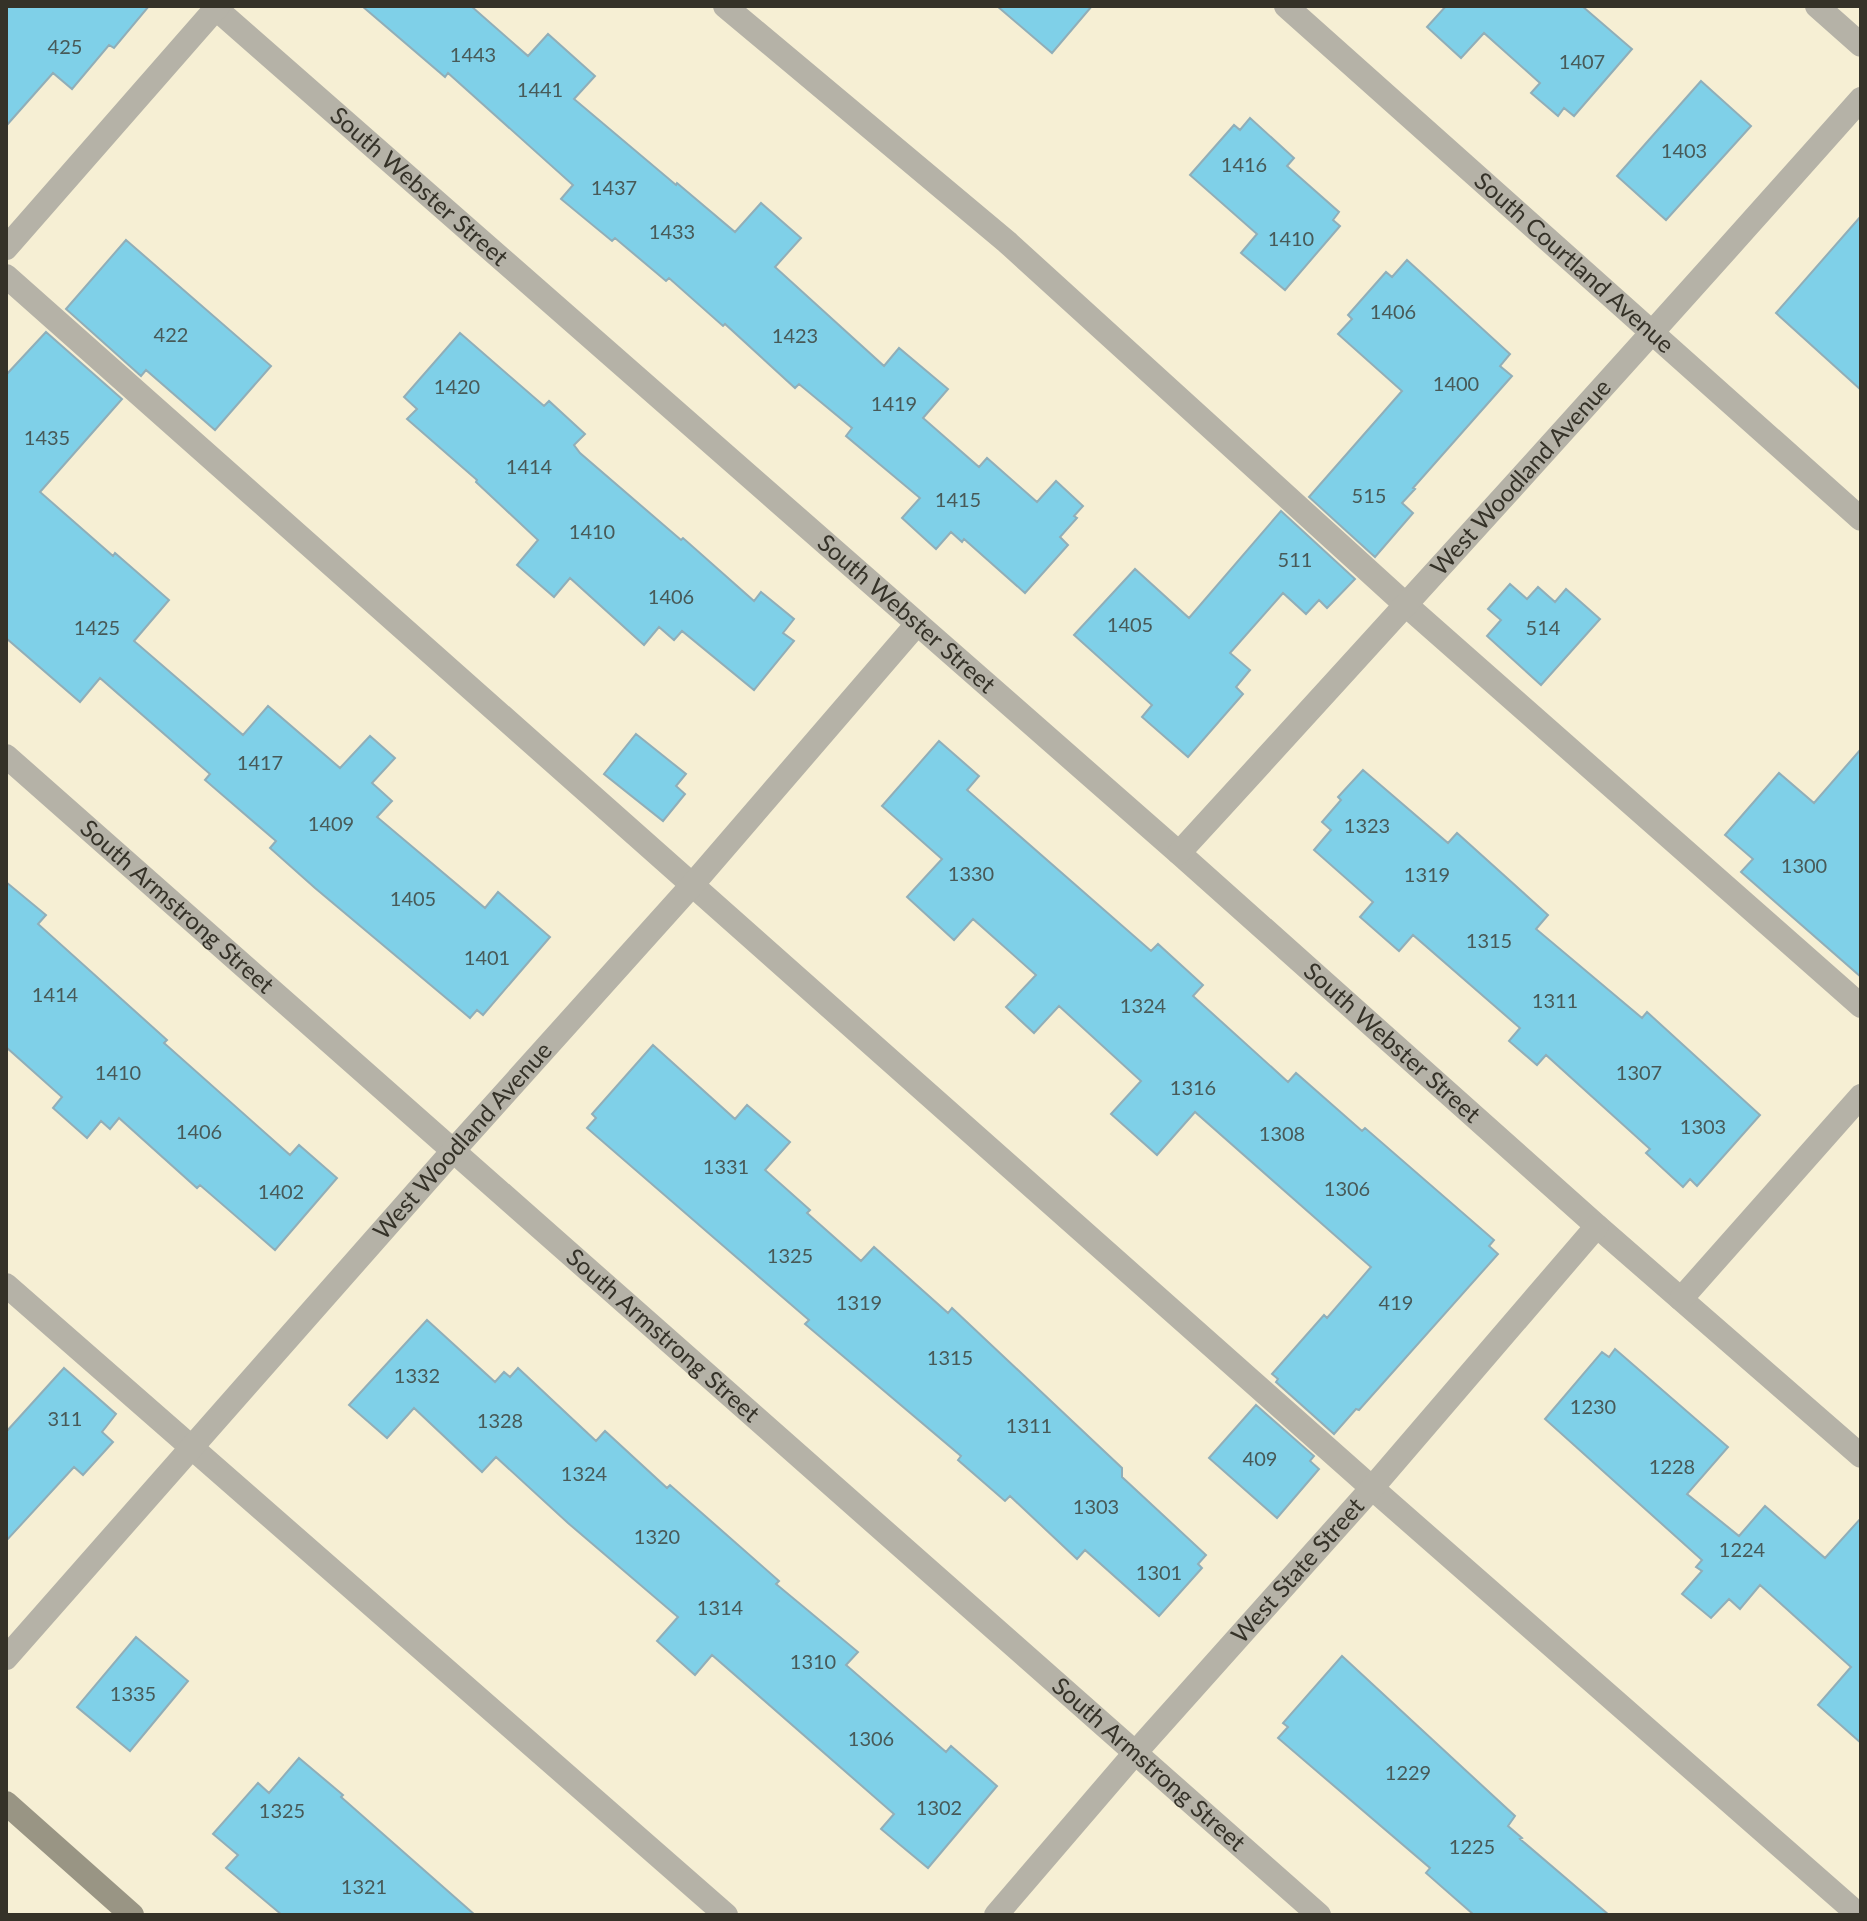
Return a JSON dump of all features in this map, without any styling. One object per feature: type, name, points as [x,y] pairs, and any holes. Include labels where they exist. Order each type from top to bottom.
[{"type":"main road","points":[[6,1803],[132,1915]]},
{"type":"street","points":[[725,6],[1007,242],[1406,605],[1861,1006]]},
{"type":"street","name":"South Courtland Avenue","points":[[1286,6],[1861,519]]},
{"type":"street","points":[[1817,6],[1861,45]]},
{"type":"street","points":[[6,248],[216,7]]},
{"type":"street","name":"South Webster Street","points":[[216,7],[1179,853],[1681,1299]]},
{"type":"street","name":"West Woodland Avenue","points":[[1179,853],[1861,99]]},
{"type":"street","points":[[6,276],[1372,1488],[1859,1915]]},
{"type":"street","name":"West Woodland Avenue","points":[[6,1658],[693,884],[917,624]]},
{"type":"street","name":"South Armstrong Street","points":[[6,756],[1319,1915]]},
{"type":"street","points":[[1861,1096],[1681,1299],[1861,1456]]},
{"type":"street","name":"West State Street","points":[[996,1915],[1135,1753],[1372,1488],[1597,1226]]},
{"type":"street","points":[[6,1285],[726,1915]]},
{"type":"building","points":[[6,6],[149,6],[114,48],[109,45],[72,89],[53,73],[6,126]]},
{"type":"building","points":[[362,6],[471,6],[528,56],[548,34],[595,76],[574,99],[676,185],[735,232],[761,203],[801,238],[775,267],[884,366],[899,348],[948,389],[923,418],[979,467],[987,458],[1037,502],[1056,481],[1083,506],[1060,537],[1068,545],[1025,593],[964,539],[962,542],[951,532],[936,549],[902,518],[920,498],[846,436],[852,428],[799,384],[795,388],[669,278],[666,281],[615,238],[612,241],[561,199],[573,185],[448,73],[445,77]]},
{"type":"building","points":[[997,6],[1092,6],[1052,53]]},
{"type":"building","points":[[1446,6],[1582,6],[1632,49],[1574,116],[1564,108],[1558,116],[1531,93],[1540,83],[1484,33],[1461,58],[1427,27]]},
{"type":"building","points":[[1701,81],[1751,126],[1666,220],[1617,176]]},
{"type":"building","points":[[1250,118],[1294,158],[1287,166],[1339,212],[1333,220],[1340,226],[1285,290],[1241,253],[1257,234],[1190,175],[1234,125],[1240,130]]},
{"type":"building","points":[[1861,216],[1861,390],[1776,313]]},
{"type":"building","points":[[126,240],[271,366],[215,430],[146,370],[141,376],[66,309]]},
{"type":"building","points":[[1407,260],[1510,354],[1500,366],[1512,376],[1413,488],[1402,503],[1413,513],[1375,557],[1309,497],[1402,391],[1338,334],[1352,319],[1348,315],[1386,272],[1392,277]]},
{"type":"building","points":[[46,332],[122,399],[40,492],[169,600],[134,641],[243,735],[268,706],[340,768],[370,736],[395,758],[372,783],[392,801],[377,817],[485,908],[498,892],[550,937],[483,1015],[477,1010],[470,1018],[315,888],[270,848],[276,841],[205,780],[210,774],[100,678],[80,702],[6,638],[6,375]]},
{"type":"building","points":[[460,333],[544,406],[549,401],[585,434],[574,445],[580,453],[681,540],[683,538],[754,601],[761,592],[794,619],[783,633],[794,641],[754,690],[682,631],[674,640],[659,627],[644,645],[570,578],[554,597],[517,565],[538,540],[477,480],[407,419],[417,409],[404,397]]},
{"type":"building","points":[[1281,511],[1355,579],[1327,608],[1319,600],[1306,614],[1283,593],[1230,653],[1250,670],[1236,687],[1243,694],[1188,757],[1142,717],[1152,705],[1074,635],[1135,569],[1189,618]]},
{"type":"building","points":[[1510,584],[1527,599],[1538,587],[1555,602],[1566,589],[1600,619],[1541,685],[1487,636],[1501,620],[1488,609]]},
{"type":"building","points":[[636,734],[686,774],[676,786],[685,794],[663,821],[604,774]]},
{"type":"building","points":[[939,741],[979,776],[967,790],[1151,951],[1158,944],[1203,985],[1193,996],[1288,1082],[1296,1073],[1362,1131],[1365,1128],[1494,1240],[1489,1246],[1498,1254],[1334,1434],[1276,1382],[1278,1379],[1272,1374],[1371,1267],[1195,1112],[1157,1155],[1111,1114],[1141,1081],[1059,1006],[1034,1033],[1006,1007],[1036,975],[973,919],[954,940],[907,897],[942,859],[882,806]]},
{"type":"building","points":[[1861,749],[1861,977],[1741,872],[1753,859],[1725,835],[1779,773],[1814,803]]},
{"type":"building","points":[[1363,770],[1448,843],[1457,833],[1548,915],[1536,929],[1642,1018],[1647,1012],[1760,1115],[1697,1186],[1690,1179],[1683,1187],[1646,1153],[1650,1149],[1546,1055],[1537,1065],[1509,1041],[1520,1028],[1413,935],[1399,951],[1360,917],[1373,902],[1314,850],[1331,830],[1322,822],[1341,800],[1338,797]]},
{"type":"building","points":[[6,882],[46,915],[38,924],[167,1040],[164,1043],[290,1155],[299,1145],[337,1178],[275,1250],[200,1185],[197,1188],[119,1118],[110,1129],[101,1121],[87,1138],[53,1108],[62,1097],[6,1047]]},
{"type":"building","points":[[653,1045],[735,1119],[747,1105],[790,1142],[765,1170],[810,1210],[807,1213],[861,1261],[874,1247],[948,1313],[952,1308],[1122,1468],[1122,1477],[1206,1555],[1198,1564],[1202,1568],[1159,1616],[1085,1550],[1077,1559],[1010,1496],[1005,1501],[958,1460],[961,1456],[805,1324],[809,1320],[587,1128],[596,1118],[592,1114]]},
{"type":"building","points":[[427,1320],[495,1382],[504,1372],[510,1377],[518,1368],[596,1441],[605,1431],[667,1488],[670,1485],[779,1581],[776,1584],[858,1652],[846,1665],[946,1752],[951,1746],[997,1786],[928,1868],[881,1829],[894,1814],[712,1655],[695,1675],[657,1641],[678,1617],[496,1457],[482,1472],[414,1408],[387,1438],[349,1405]]},
{"type":"building","points":[[1615,1349],[1728,1447],[1687,1494],[1739,1536],[1765,1506],[1825,1558],[1861,1518],[1861,1743],[1818,1705],[1851,1667],[1760,1585],[1740,1609],[1729,1599],[1711,1618],[1682,1594],[1702,1571],[1696,1567],[1702,1560],[1545,1419],[1602,1352],[1609,1357]]},
{"type":"building","points":[[64,1368],[116,1414],[102,1432],[113,1442],[83,1475],[74,1467],[6,1541],[6,1432]]},
{"type":"building","points":[[1256,1405],[1314,1456],[1310,1461],[1319,1469],[1277,1518],[1209,1458]]},
{"type":"building","points":[[136,1637],[188,1681],[130,1751],[77,1707]]},
{"type":"building","points":[[1342,1656],[1515,1816],[1508,1826],[1520,1839],[1609,1915],[1474,1915],[1426,1873],[1430,1868],[1278,1738],[1288,1727],[1283,1723]]},
{"type":"building","points":[[299,1758],[475,1915],[282,1915],[226,1868],[238,1855],[213,1834],[258,1783],[269,1793]]}]
